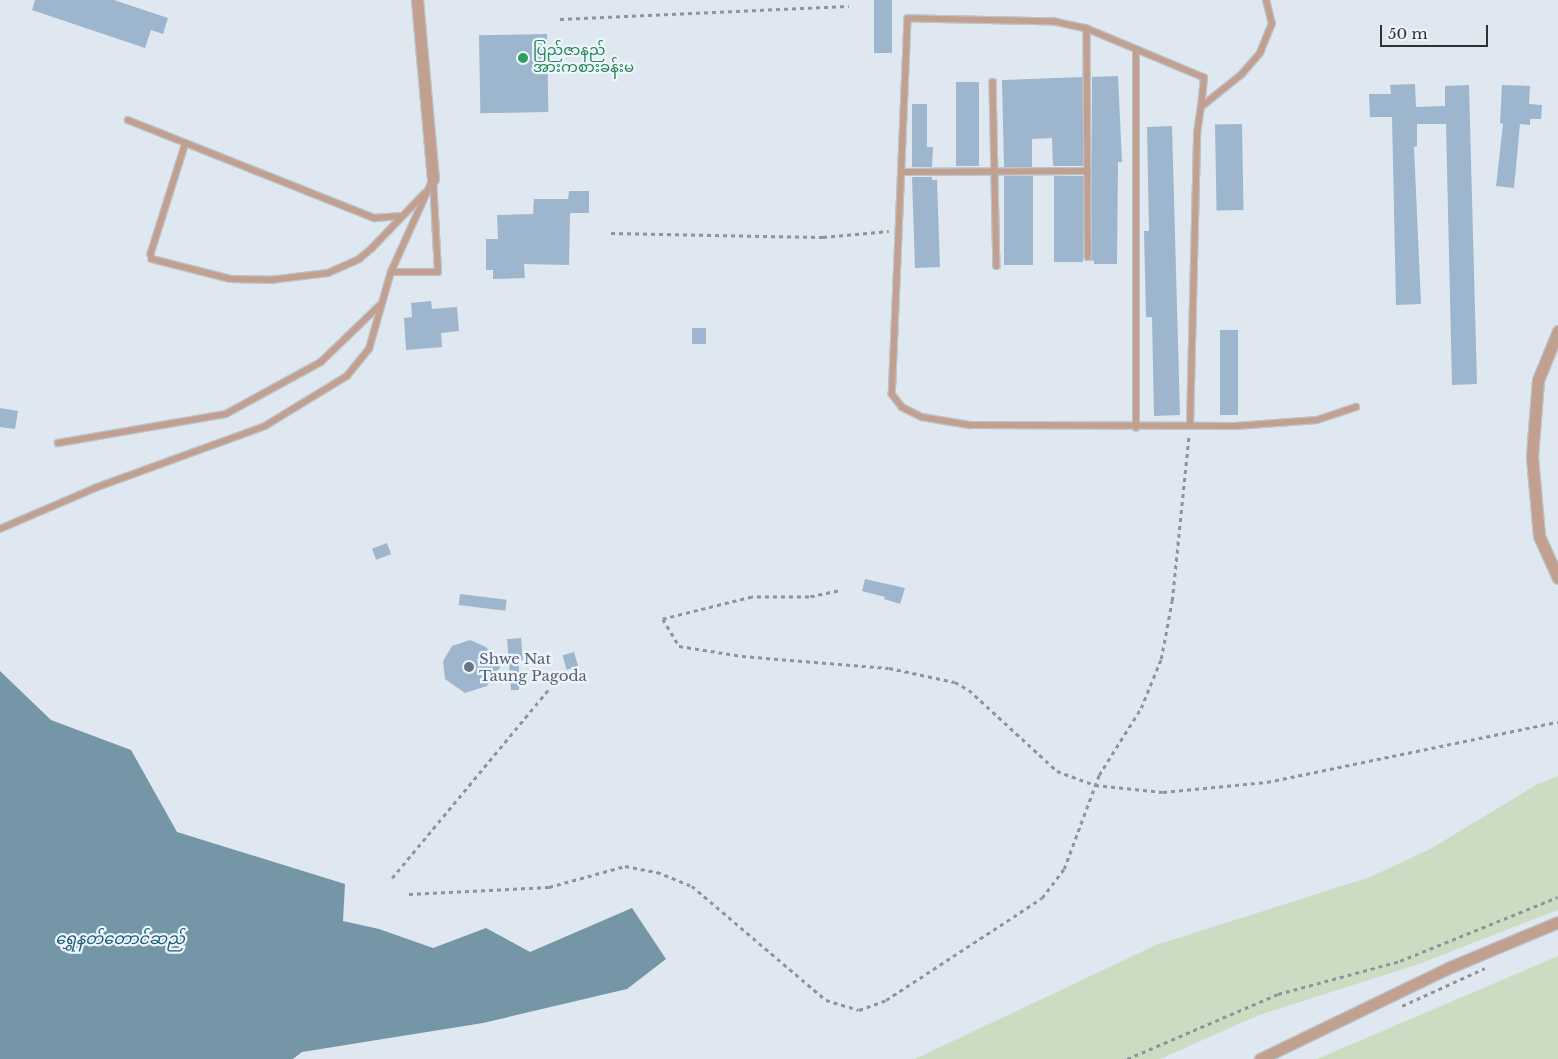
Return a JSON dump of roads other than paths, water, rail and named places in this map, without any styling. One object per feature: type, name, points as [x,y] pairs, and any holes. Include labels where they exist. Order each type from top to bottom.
[{"type":"street","points":[[417,0],[431,184]]},
{"type":"street","points":[[1558,331],[1538,380],[1532,457],[1539,536],[1558,578]]},
{"type":"street","points":[[1260,1059],[1448,968],[1558,922]]},
{"type":"lane","points":[[1201,108],[1241,75],[1260,53],[1272,24],[1266,0]]},
{"type":"lane","points":[[1190,426],[1197,134],[1204,78],[1087,29],[1055,22],[908,19],[892,394],[902,407],[922,417],[970,425],[1136,428],[1190,426],[1317,420],[1356,407]]},
{"type":"lane","points":[[1087,29],[1088,257]]},
{"type":"lane","points":[[1136,50],[1136,428]]},
{"type":"lane","points":[[993,82],[996,266]]},
{"type":"lane","points":[[128,120],[374,218],[402,216]]},
{"type":"lane","points":[[186,143],[152,259],[231,279],[306,278],[328,273],[358,259],[402,216],[431,184]]},
{"type":"lane","points":[[900,172],[1088,171]]},
{"type":"lane","points":[[391,272],[438,272],[431,184]]},
{"type":"lane","points":[[0,529],[95,488],[265,426],[347,376],[369,349],[379,306],[391,272],[431,184]]},
{"type":"lane","points":[[58,443],[226,414],[321,362],[379,306]]},
{"type":"water","name":"ရွှေနတ်တောင်ဆည်","points":[[0,671],[51,720],[131,750],[177,832],[345,884],[343,921],[379,929],[433,948],[486,928],[530,952],[632,908],[666,959],[627,989],[483,1023],[302,1052],[293,1059],[0,1059]]},
{"type":"place","name":"ပြည်ဇာနည် အားကစားခန်းမ","points":[[523,58]]},
{"type":"place","name":"Shwe Nat Taung Pagoda","points":[[469,667]]}]
